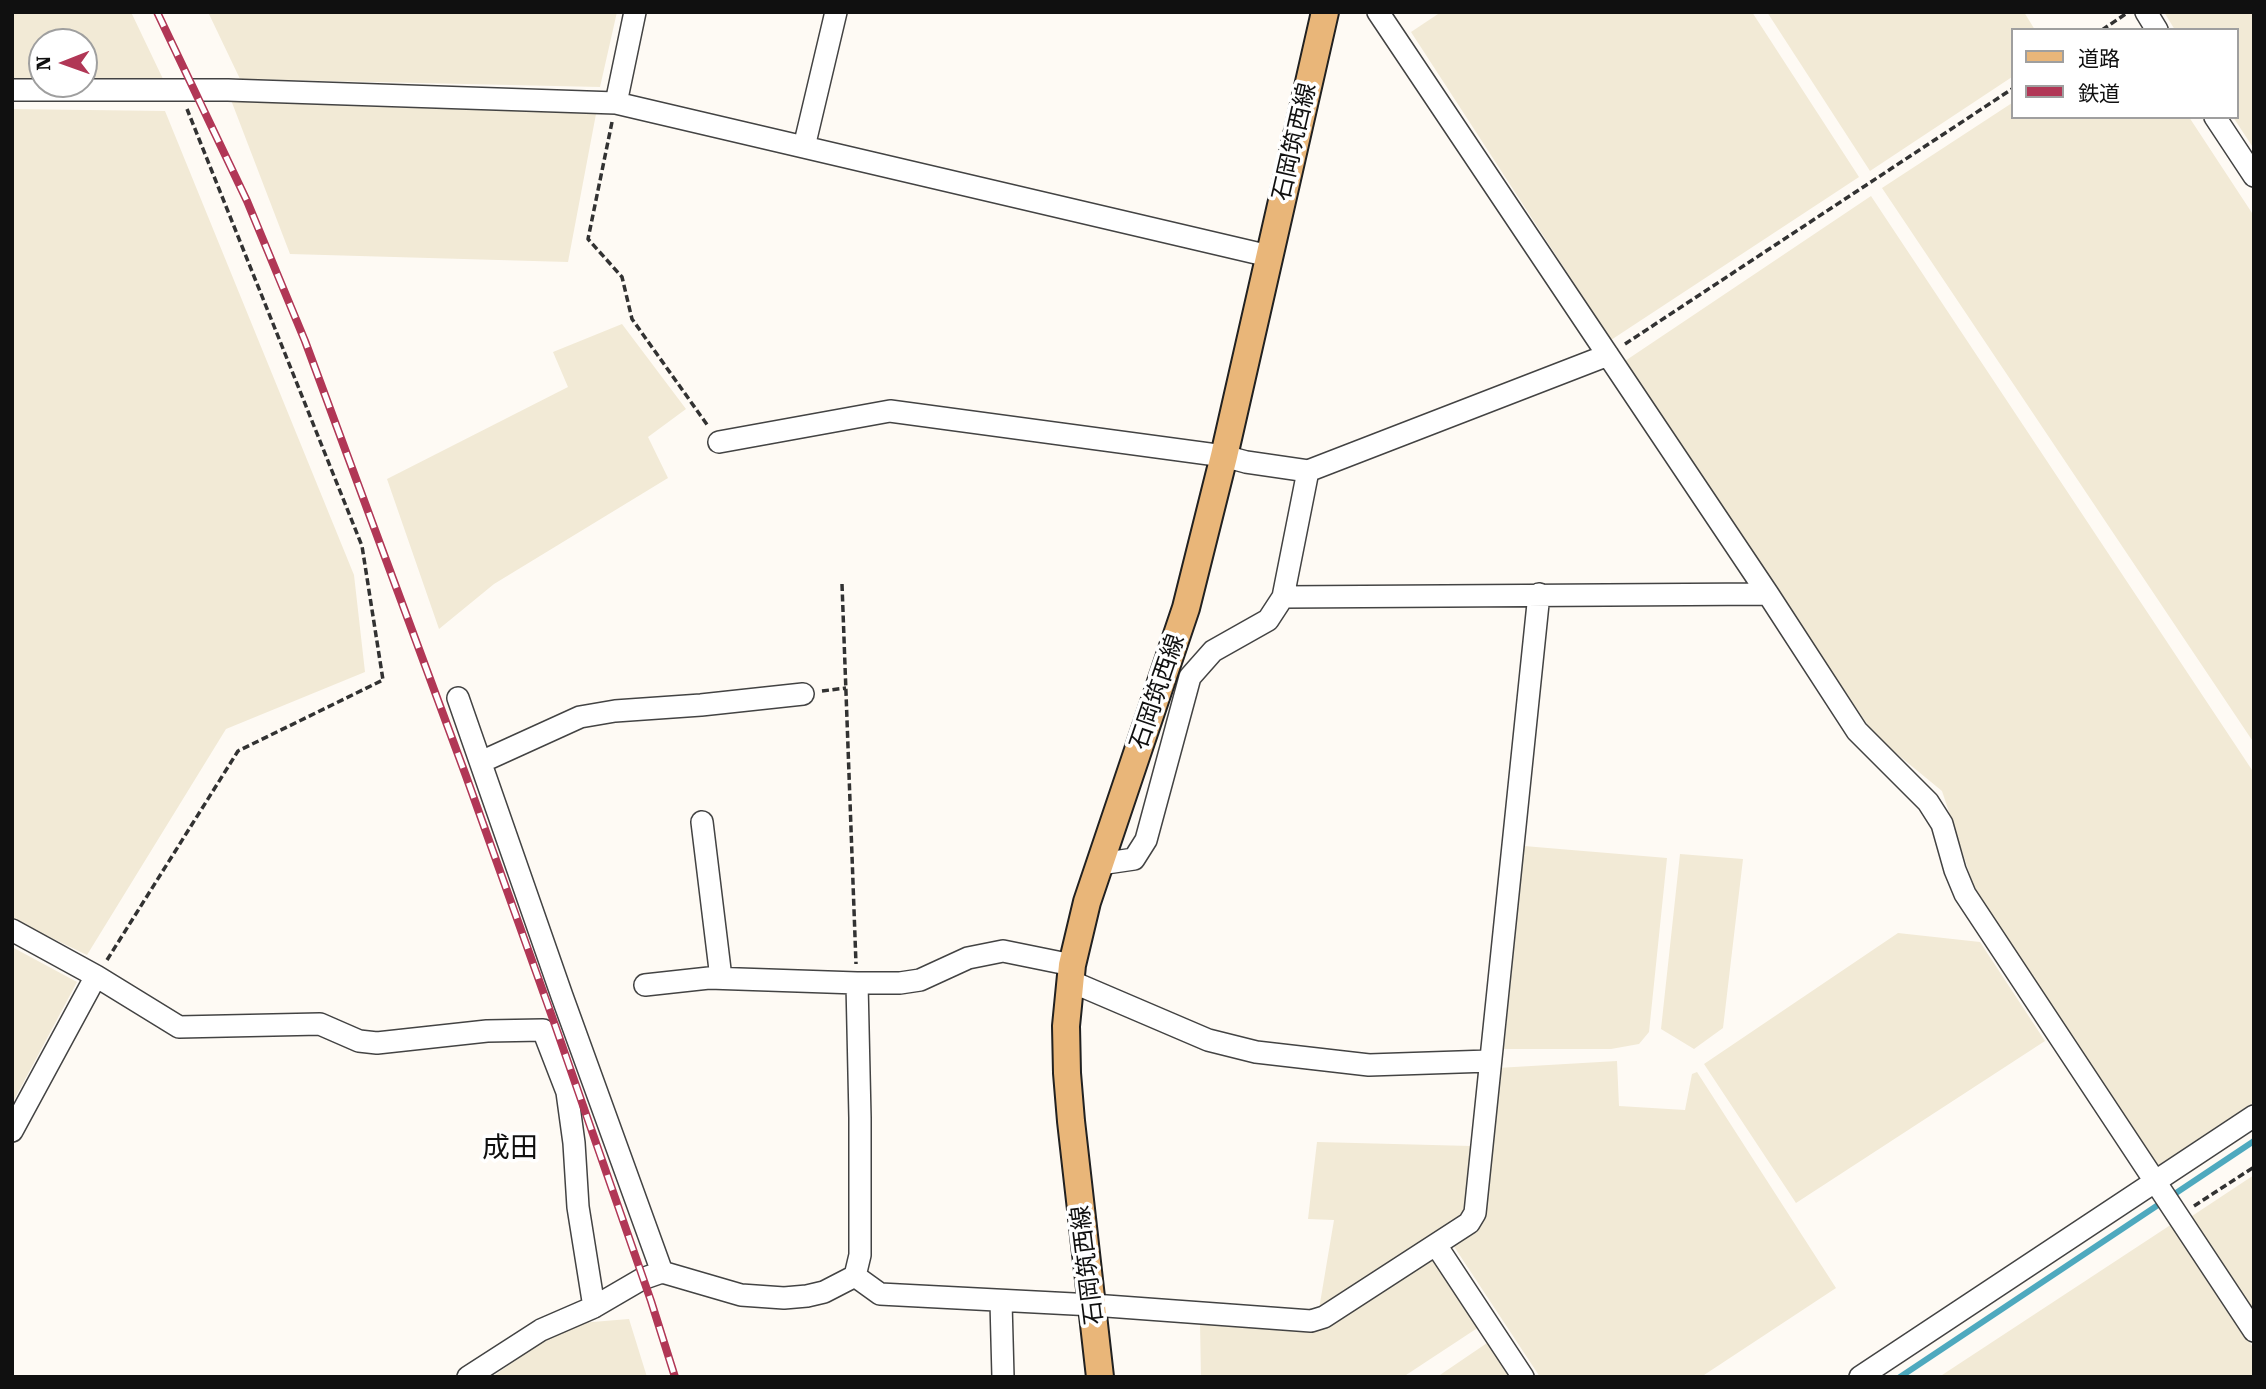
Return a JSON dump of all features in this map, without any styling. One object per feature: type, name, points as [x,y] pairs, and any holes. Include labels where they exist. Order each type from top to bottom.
[{"type":"main road","name":"石岡筑西線","points":[[1101,1377],[1067,1073],[1066,1026],[1071,973],[1087,902],[1185,608],[1224,456],[1325,12]]},
{"type":"street","points":[[616,103],[635,12]]},
{"type":"street","points":[[804,147],[836,12]]},
{"type":"street","points":[[1378,12],[1857,731],[1928,802],[1942,824],[1965,894],[2254,1331]]},
{"type":"street","points":[[2146,12],[2156,28]]},
{"type":"street","points":[[12,90],[179,89],[616,103],[1269,256]]},
{"type":"street","points":[[2216,119],[2254,176]]},
{"type":"street","points":[[719,442],[890,411],[1224,456],[1308,471],[1608,355]]},
{"type":"street","points":[[1100,864],[1134,859],[1146,840],[1190,677],[1213,651],[1268,620],[1283,597],[1308,471]]},
{"type":"street","points":[[855,1276],[880,1294],[1311,1321],[1324,1317],[1469,1223],[1475,1213],[1538,594]]},
{"type":"street","points":[[1283,597],[1768,594]]},
{"type":"street","points":[[481,762],[580,717],[615,711],[803,694]]},
{"type":"street","points":[[458,698],[662,1272]]},
{"type":"street","points":[[702,822],[721,978]]},
{"type":"street","points":[[12,930],[96,976],[179,1027],[320,1024],[359,1041],[377,1043],[487,1031],[542,1030],[566,1092],[574,1143],[578,1207],[594,1307]]},
{"type":"street","points":[[645,985],[721,978],[900,983],[920,980],[968,958],[1003,951],[1071,973],[1208,1040],[1256,1052],[1369,1065],[1489,1061]]},
{"type":"street","points":[[12,1130],[96,976]]},
{"type":"street","points":[[468,1377],[541,1330],[594,1307],[642,1279],[662,1272],[741,1295],[784,1298],[824,1292],[855,1276],[860,1255],[857,983]]},
{"type":"street","points":[[1860,1377],[2165,1199],[2254,1116]]},
{"type":"street","points":[[1436,1245],[1523,1377]]},
{"type":"street","points":[[1001,1302],[1003,1377]]},
{"type":"path","points":[[2105,28],[2128,12]]},
{"type":"path","points":[[96,976],[238,751],[383,680],[362,546],[179,89]]},
{"type":"path","points":[[1608,355],[2010,90]]},
{"type":"path","points":[[616,103],[587,239],[622,277],[632,319],[719,442]]},
{"type":"path","points":[[842,583],[857,983]]},
{"type":"path","points":[[2165,1199],[2254,1167]]},
{"type":"shaded area","points":[[12,12],[131,12],[163,79],[98,80],[98,28],[28,28],[28,81],[12,81]]},
{"type":"shaded area","points":[[208,12],[617,12],[600,87],[240,79]]},
{"type":"shaded area","points":[[1441,12],[1752,12],[1859,177],[1611,340],[1411,32]]},
{"type":"shaded area","points":[[1767,12],[2024,12],[2034,28],[2010,28],[2010,78],[1870,171]]},
{"type":"shaded area","points":[[2164,12],[2254,12],[2254,149],[2234,119],[2238,119],[2238,28],[2174,28]]},
{"type":"shaded area","points":[[231,100],[596,114],[568,262],[290,254]]},
{"type":"shaded area","points":[[2010,104],[2010,119],[2190,119],[2254,216],[2254,743],[1882,188]]},
{"type":"shaded area","points":[[12,109],[165,111],[354,575],[365,672],[226,729],[87,955],[12,919]]},
{"type":"shaded area","points":[[1871,196],[2254,773],[2254,1102],[2156,1167],[1974,887],[1942,791],[1875,736],[1625,361]]},
{"type":"shaded area","points":[[622,324],[686,409],[648,437],[668,478],[494,584],[439,629],[387,479],[568,387],[553,352]]},
{"type":"shaded area","points":[[1524,846],[1667,858],[1649,1032],[1639,1044],[1611,1049],[1504,1049]]},
{"type":"shaded area","points":[[1680,854],[1743,859],[1723,1028],[1694,1049],[1661,1029]]},
{"type":"shaded area","points":[[1898,933],[1980,942],[2045,1041],[1796,1203],[1704,1064]]},
{"type":"shaded area","points":[[12,947],[77,982],[12,1104]]},
{"type":"shaded area","points":[[1617,1061],[1619,1106],[1685,1110],[1692,1074],[1697,1072],[1836,1288],[1701,1377],[1540,1377],[1453,1245],[1481,1226],[1497,1068]]},
{"type":"shaded area","points":[[1317,1142],[1471,1146],[1468,1205],[1459,1220],[1318,1315],[1334,1220],[1308,1219]]},
{"type":"shaded area","points":[[2254,1175],[2254,1313],[2189,1218]]},
{"type":"shaded area","points":[[2172,1224],[2254,1349],[2254,1377],[1939,1377]]},
{"type":"shaded area","points":[[1433,1255],[1479,1327],[1403,1377],[1201,1377],[1200,1323],[1319,1330]]},
{"type":"shaded area","points":[[629,1319],[647,1377],[492,1377],[541,1342],[580,1323]]},
{"type":"shaded area","points":[[1487,1343],[1510,1377],[1437,1377]]},
{"type":"waterway","points":[[1900,1377],[2254,1141]]},
{"type":"railway","points":[[157,12],[247,201],[305,341],[555,1025],[675,1377]]},
{"type":"district","name":"成田","points":[[510,1149]]}]
